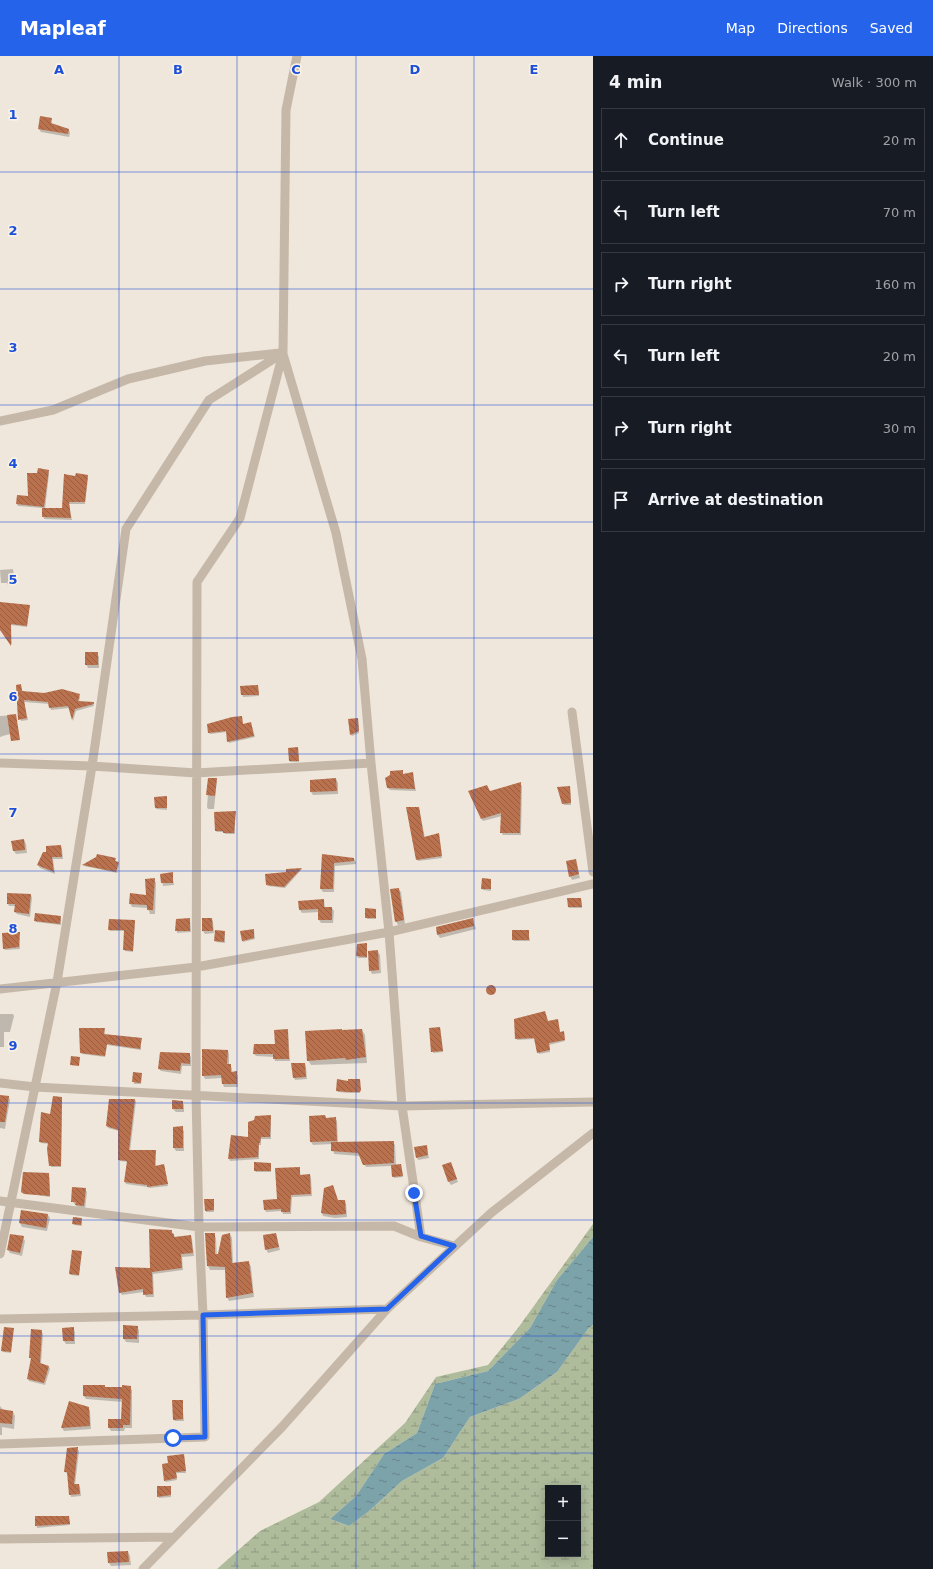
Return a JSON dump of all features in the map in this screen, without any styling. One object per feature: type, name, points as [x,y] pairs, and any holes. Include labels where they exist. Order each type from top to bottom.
[{"type":"street","points":[[0,1444],[205,1437],[203,1315],[196,1095],[197,582],[240,518],[283,353],[286,110],[297,56]]},
{"type":"street","points":[[0,422],[53,410],[128,379],[205,361],[283,353]]},
{"type":"street","points":[[283,353],[338,540],[362,659],[371,763],[389,932],[402,1106],[421,1236]]},
{"type":"street","points":[[0,1254],[57,982],[92,766],[126,530],[209,400],[283,353]]},
{"type":"street","points":[[572,712],[593,872]]},
{"type":"street","points":[[0,763],[92,766],[196,773],[371,763]]},
{"type":"street","points":[[0,988],[196,967],[389,932],[593,884]]},
{"type":"street","points":[[0,1083],[35,1087],[402,1106],[593,1102]]},
{"type":"street","points":[[143,1569],[282,1427],[387,1309],[491,1212],[593,1133]]},
{"type":"street","points":[[0,1201],[12,1201],[199,1227],[394,1226],[454,1246]]},
{"type":"street","points":[[0,1319],[203,1315],[387,1309]]},
{"type":"street","points":[[0,1539],[174,1537]]},
{"type":"green space","points":[[593,1224],[593,1237],[557,1280],[530,1328],[488,1371],[435,1384],[417,1433],[384,1454],[356,1496],[330,1519],[349,1526],[368,1512],[402,1481],[443,1458],[470,1417],[519,1399],[557,1372],[588,1329],[593,1325],[593,1569],[217,1569],[260,1531],[319,1502],[405,1423],[436,1377],[488,1365],[518,1328]]},
{"type":"water","points":[[593,1237],[593,1325],[588,1329],[557,1372],[519,1399],[470,1417],[443,1458],[402,1481],[368,1512],[349,1526],[330,1519],[356,1496],[384,1454],[417,1433],[435,1384],[488,1371],[530,1328],[557,1280]]},
{"type":"building","points":[[40,116],[52,118],[51,123],[69,129],[68,134],[38,129]]},
{"type":"building","points":[[38,468],[49,470],[44,507],[16,504],[17,495],[28,496],[27,473],[37,473]]},
{"type":"building","points":[[76,473],[88,475],[85,502],[69,502],[71,518],[42,517],[42,508],[62,508],[64,474],[75,476]]},
{"type":"building","points":[[0,602],[30,605],[27,626],[11,624],[11,646],[0,630]]},
{"type":"building","points":[[85,652],[98,652],[98,665],[85,665]]},
{"type":"building","points":[[21,684],[22,691],[44,693],[62,689],[80,694],[78,701],[94,702],[94,704],[75,709],[72,720],[68,706],[49,708],[48,702],[24,700],[27,718],[18,720],[16,685]]},
{"type":"building","points":[[258,685],[259,695],[241,695],[240,686]]},
{"type":"building","points":[[16,714],[20,740],[11,741],[7,715]]},
{"type":"building","points":[[242,716],[243,724],[251,722],[254,736],[227,742],[226,731],[208,733],[207,724],[232,717]]},
{"type":"building","points":[[358,718],[359,731],[350,735],[348,719]]},
{"type":"building","points":[[298,747],[299,761],[289,761],[288,748]]},
{"type":"building","points":[[403,770],[403,774],[413,772],[415,789],[387,788],[385,778],[390,775],[390,771]]},
{"type":"building","points":[[208,778],[217,778],[215,796],[206,795]]},
{"type":"building","points":[[336,778],[337,791],[310,792],[310,780]]},
{"type":"building","points":[[521,782],[520,833],[500,833],[501,813],[481,819],[468,791],[487,785],[490,791]]},
{"type":"building","points":[[570,786],[571,803],[562,804],[557,787]]},
{"type":"building","points":[[167,796],[167,808],[155,808],[154,797]]},
{"type":"building","points":[[406,807],[419,807],[424,837],[439,833],[442,856],[416,860]]},
{"type":"building","points":[[236,811],[234,833],[215,831],[214,812]]},
{"type":"building","points":[[24,839],[25,850],[13,851],[11,841]]},
{"type":"building","points":[[61,845],[62,857],[52,857],[54,872],[37,865],[43,852],[46,852],[46,846]]},
{"type":"building","points":[[97,854],[116,858],[115,861],[119,862],[116,872],[82,865],[96,857]]},
{"type":"building","points":[[322,854],[354,858],[354,861],[334,863],[333,889],[320,889]]},
{"type":"building","points":[[576,859],[579,874],[569,877],[566,861]]},
{"type":"building","points":[[302,868],[284,887],[266,885],[265,874],[286,872],[286,869]]},
{"type":"building","points":[[173,872],[173,883],[161,883],[160,874]]},
{"type":"building","points":[[155,878],[153,910],[147,910],[147,905],[129,904],[130,893],[146,895],[145,879]]},
{"type":"building","points":[[482,878],[491,879],[491,889],[481,889]]},
{"type":"building","points":[[399,888],[404,920],[395,922],[390,889]]},
{"type":"building","points":[[7,893],[31,894],[29,914],[14,912],[15,904],[7,904]]},
{"type":"building","points":[[567,898],[581,898],[582,907],[568,907]]},
{"type":"building","points":[[324,899],[324,907],[332,907],[332,920],[318,920],[318,909],[299,910],[298,901]]},
{"type":"building","points":[[365,908],[376,909],[376,918],[365,918]]},
{"type":"building","points":[[35,913],[61,916],[60,924],[34,921]]},
{"type":"building","points":[[190,918],[190,931],[175,931],[176,919]]},
{"type":"building","points":[[202,918],[212,918],[213,931],[202,931]]},
{"type":"building","points":[[473,918],[474,926],[437,935],[436,927]]},
{"type":"building","points":[[109,919],[135,920],[133,951],[123,950],[124,930],[108,930]]},
{"type":"building","points":[[254,929],[254,938],[242,941],[240,931]]},
{"type":"building","points":[[215,930],[225,931],[224,942],[214,941]]},
{"type":"building","points":[[512,930],[529,930],[529,940],[512,940]]},
{"type":"building","points":[[20,932],[19,947],[3,949],[2,933]]},
{"type":"building","points":[[367,943],[367,957],[356,956],[357,944]]},
{"type":"building","points":[[378,950],[379,970],[369,971],[368,951]]},
{"type":"building","points":[[491,985],[496,990],[491,995],[486,990]]},
{"type":"building","points":[[545,1011],[548,1021],[558,1019],[560,1032],[564,1031],[565,1040],[549,1043],[550,1050],[537,1053],[534,1038],[515,1039],[514,1019]]},
{"type":"building","points":[[440,1027],[443,1051],[431,1052],[429,1028]]},
{"type":"building","points":[[79,1028],[105,1028],[104,1034],[142,1038],[140,1049],[107,1044],[105,1056],[80,1053]]},
{"type":"building","points":[[288,1029],[289,1059],[273,1059],[273,1054],[253,1054],[254,1044],[275,1044],[274,1030]]},
{"type":"building","points":[[362,1029],[366,1057],[346,1060],[345,1058],[307,1061],[305,1031]]},
{"type":"building","points":[[202,1049],[228,1050],[227,1064],[231,1064],[231,1072],[237,1071],[237,1084],[222,1084],[221,1075],[202,1076]]},
{"type":"building","points":[[160,1052],[190,1053],[190,1064],[181,1063],[180,1071],[158,1069]]},
{"type":"building","points":[[71,1056],[80,1057],[79,1066],[70,1065]]},
{"type":"building","points":[[291,1063],[305,1063],[306,1077],[293,1078]]},
{"type":"building","points":[[133,1072],[142,1073],[141,1083],[132,1082]]},
{"type":"building","points":[[337,1079],[348,1081],[348,1079],[360,1079],[360,1092],[336,1091]]},
{"type":"building","points":[[0,1095],[9,1096],[5,1122],[0,1122]]},
{"type":"building","points":[[53,1096],[62,1097],[61,1166],[49,1166],[47,1149],[48,1143],[39,1142],[41,1112],[50,1114]]},
{"type":"building","points":[[109,1099],[135,1099],[129,1150],[156,1150],[155,1166],[164,1164],[168,1184],[147,1187],[147,1185],[124,1182],[127,1161],[118,1160],[118,1130],[106,1126]]},
{"type":"building","points":[[172,1100],[183,1101],[183,1109],[172,1109]]},
{"type":"building","points":[[271,1115],[270,1137],[261,1137],[258,1157],[228,1159],[231,1135],[248,1137],[248,1122],[254,1120],[255,1116]]},
{"type":"building","points":[[325,1115],[326,1118],[336,1117],[337,1141],[310,1142],[309,1116]]},
{"type":"building","points":[[183,1126],[183,1148],[173,1148],[173,1127]]},
{"type":"building","points":[[394,1141],[394,1163],[363,1165],[358,1153],[331,1151],[331,1142]]},
{"type":"building","points":[[427,1145],[428,1155],[416,1158],[414,1147]]},
{"type":"building","points":[[254,1162],[271,1163],[271,1171],[254,1171]]},
{"type":"building","points":[[451,1162],[457,1179],[448,1182],[442,1165]]},
{"type":"building","points":[[401,1164],[403,1176],[392,1177],[391,1165]]},
{"type":"building","points":[[300,1167],[300,1175],[310,1174],[311,1194],[291,1195],[290,1212],[281,1212],[281,1209],[264,1210],[263,1200],[277,1199],[275,1168]]},
{"type":"building","points":[[23,1172],[49,1173],[50,1196],[24,1194],[21,1192]]},
{"type":"building","points":[[333,1185],[338,1200],[345,1200],[346,1214],[333,1215],[321,1213],[324,1188]]},
{"type":"building","points":[[72,1187],[86,1188],[84,1206],[75,1205],[76,1202],[71,1202]]},
{"type":"building","points":[[204,1199],[214,1199],[214,1210],[205,1211]]},
{"type":"building","points":[[21,1210],[48,1214],[46,1228],[19,1223]]},
{"type":"building","points":[[73,1217],[82,1218],[81,1225],[72,1224]]},
{"type":"building","points":[[149,1229],[172,1230],[174,1237],[191,1235],[193,1253],[181,1254],[182,1268],[152,1272],[153,1294],[143,1295],[143,1289],[119,1293],[115,1267],[150,1268]]},
{"type":"building","points":[[205,1233],[215,1233],[215,1254],[218,1254],[222,1235],[230,1233],[232,1263],[249,1261],[253,1293],[226,1298],[225,1267],[207,1266]]},
{"type":"building","points":[[276,1233],[279,1247],[265,1250],[263,1235]]},
{"type":"building","points":[[10,1234],[24,1236],[20,1253],[7,1250]]},
{"type":"building","points":[[72,1250],[82,1251],[79,1275],[69,1274]]},
{"type":"building","points":[[123,1325],[138,1326],[137,1339],[123,1339]]},
{"type":"building","points":[[4,1327],[14,1328],[11,1352],[1,1351]]},
{"type":"building","points":[[74,1327],[74,1341],[63,1341],[62,1328]]},
{"type":"building","points":[[31,1329],[42,1330],[40,1363],[49,1366],[44,1383],[27,1379],[31,1358],[29,1358]]},
{"type":"building","points":[[83,1385],[105,1385],[105,1387],[122,1387],[122,1385],[131,1386],[130,1425],[123,1425],[123,1428],[108,1428],[108,1419],[121,1419],[122,1399],[83,1396]]},
{"type":"building","points":[[172,1400],[183,1400],[183,1419],[173,1420]]},
{"type":"building","points":[[69,1401],[89,1407],[90,1426],[61,1428]]},
{"type":"building","points":[[0,1409],[13,1411],[12,1424],[0,1423]]},
{"type":"building","points":[[78,1447],[74,1484],[79,1484],[80,1494],[69,1495],[67,1472],[64,1472],[67,1448]]},
{"type":"building","points":[[184,1454],[186,1471],[176,1472],[177,1478],[164,1481],[162,1464],[168,1463],[167,1456]]},
{"type":"building","points":[[157,1486],[171,1486],[171,1495],[157,1497]]},
{"type":"building","points":[[35,1516],[69,1516],[70,1524],[35,1526]]},
{"type":"building","points":[[128,1551],[129,1562],[108,1563],[107,1552]]},
{"type":"route","points":[[173,1438],[205,1437],[203,1315],[387,1309],[454,1246],[421,1236],[414,1193]]}]
